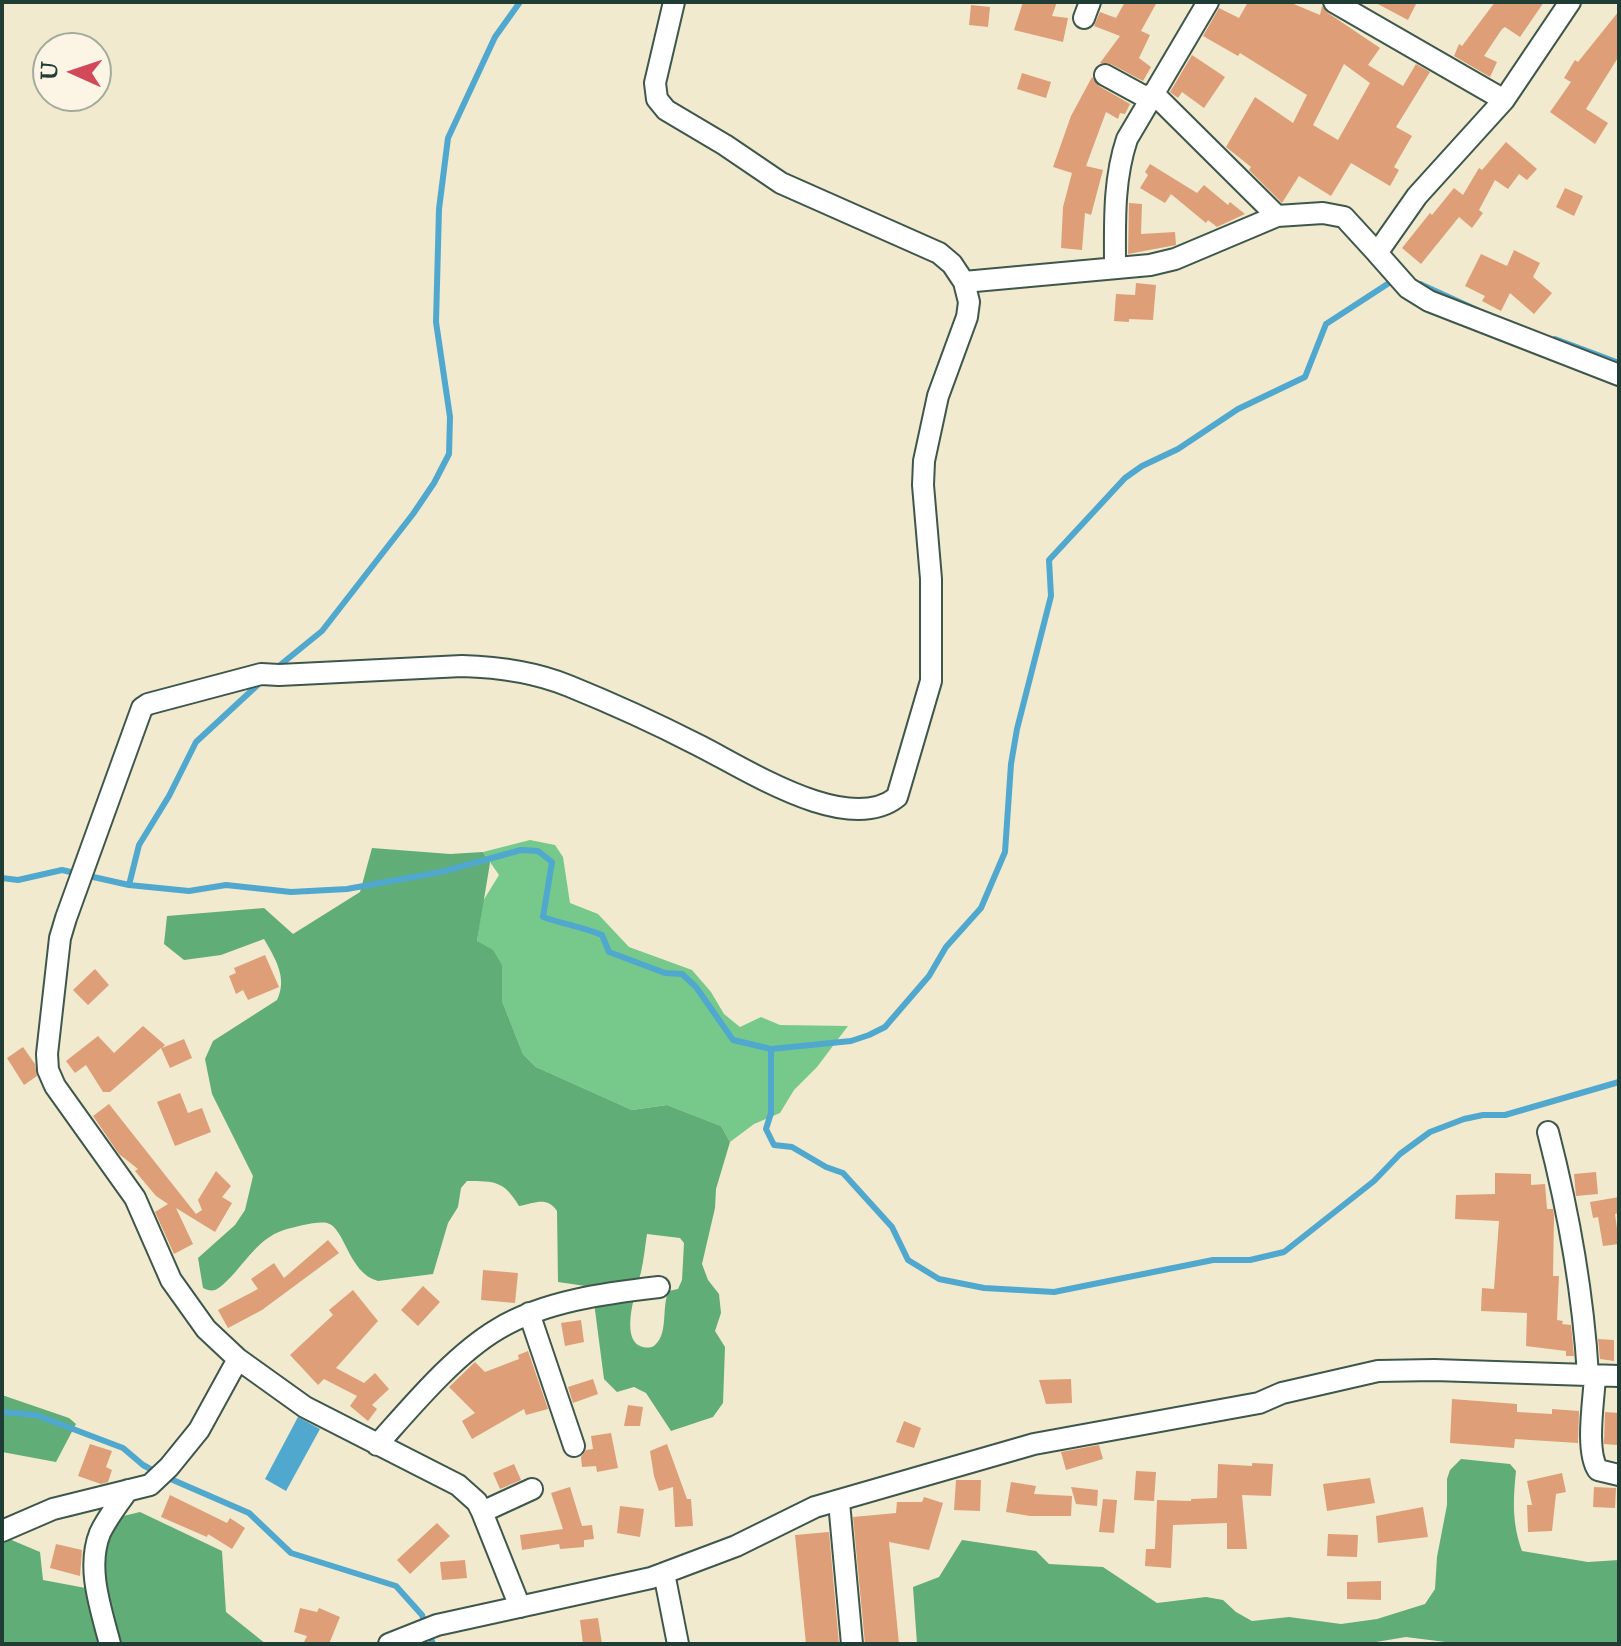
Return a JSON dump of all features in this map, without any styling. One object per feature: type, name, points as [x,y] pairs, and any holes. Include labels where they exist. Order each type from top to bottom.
[{"type":"street","points":[[520,1607],[477,1502],[458,1485],[305,1407],[238,1359],[206,1329],[171,1280],[135,1198],[67,1104],[48,1070],[47,1054],[60,938],[114,779],[144,705],[270,675],[490,667],[567,685],[695,743],[790,794],[833,806],[875,807],[887,805],[897,797],[931,681],[931,579],[923,485],[924,461],[938,396],[967,317],[969,302],[964,282],[952,264],[939,253],[781,183],[666,110],[657,99],[655,83],[674,2]]},
{"type":"street","points":[[1115,268],[1116,189],[1127,139],[1208,2]]},
{"type":"street","points":[[1334,2],[1504,100]]},
{"type":"street","points":[[1377,253],[1417,196],[1504,100],[1570,2]]},
{"type":"street","points":[[1105,75],[1151,96],[1277,216]]},
{"type":"street","points":[[964,282],[1150,265],[1175,259],[1277,216],[1323,213],[1344,217],[1402,282],[1449,310],[1619,375]]},
{"type":"street","points":[[1548,1132],[1577,1262],[1592,1375],[1593,1460],[1598,1470],[1619,1475]]},
{"type":"street","points":[[377,1445],[430,1387],[497,1329],[529,1313],[624,1291],[659,1287]]},
{"type":"street","points":[[529,1313],[574,1446]]},
{"type":"street","points":[[2,1531],[53,1509],[150,1485],[199,1430],[238,1359]]},
{"type":"street","points":[[389,1644],[428,1628],[664,1573],[736,1546],[803,1512],[1034,1444],[1259,1403],[1282,1393],[1378,1371],[1619,1376]]},
{"type":"street","points":[[482,1512],[532,1489]]},
{"type":"street","points":[[110,1644],[94,1574],[94,1561],[100,1534],[128,1490]]},
{"type":"street","points":[[839,1502],[852,1644]]},
{"type":"street","points":[[664,1573],[678,1644]]},
{"type":"green space","points":[[530,840],[555,845],[563,857],[570,903],[598,914],[629,947],[692,970],[711,992],[724,1014],[740,1027],[761,1017],[780,1025],[848,1026],[817,1067],[794,1090],[780,1113],[754,1124],[730,1142],[721,1126],[667,1105],[632,1110],[536,1067],[523,1054],[502,1001],[502,965],[477,941],[483,901],[499,875],[483,852]]},
{"type":"green space","points":[[372,848],[450,854],[483,852],[490,863],[477,941],[493,950],[502,965],[502,1001],[523,1054],[536,1067],[632,1110],[667,1105],[721,1126],[730,1142],[716,1189],[715,1208],[702,1264],[708,1280],[719,1294],[721,1313],[715,1331],[725,1347],[723,1403],[713,1417],[671,1431],[646,1393],[634,1387],[617,1392],[604,1379],[592,1287],[558,1282],[557,1211],[545,1202],[519,1206],[503,1187],[492,1182],[467,1181],[461,1188],[458,1207],[448,1223],[433,1274],[378,1281],[360,1269],[333,1226],[317,1223],[274,1234],[220,1287],[216,1290],[203,1288],[198,1258],[235,1225],[245,1210],[253,1176],[212,1094],[205,1059],[213,1041],[277,1000],[281,976],[264,939],[221,955],[184,960],[164,944],[167,916],[264,908],[293,934],[360,892]],"holes":[[[647,1234],[680,1238],[684,1243],[682,1280],[678,1289],[669,1291],[659,1340],[652,1347],[643,1347],[636,1343],[630,1325]]]},
{"type":"green space","points":[[2,1395],[69,1418],[76,1424],[56,1462],[2,1452]]},
{"type":"green space","points":[[1461,1459],[1510,1464],[1516,1471],[1514,1512],[1522,1551],[1588,1562],[1619,1560],[1619,1644],[1461,1644],[1406,1637],[1364,1644],[917,1644],[913,1587],[939,1577],[962,1540],[1036,1551],[1049,1564],[1103,1567],[1157,1603],[1206,1597],[1223,1600],[1252,1621],[1289,1617],[1341,1624],[1377,1619],[1425,1604],[1435,1589],[1437,1557],[1447,1505],[1447,1479],[1450,1470]]},
{"type":"green space","points":[[140,1512],[222,1551],[226,1612],[266,1644],[2,1644],[2,1536],[40,1552],[43,1580],[91,1589],[115,1518]]},
{"type":"water","points":[[298,1417],[320,1429],[286,1491],[265,1479]]},
{"type":"building","points":[[1023,2],[1057,2],[1052,16],[1068,18],[1063,42],[1014,30]]},
{"type":"building","points":[[1125,2],[1157,2],[1141,31],[1150,35],[1139,58],[1151,67],[1143,81],[1111,64],[1100,63],[1120,36],[1094,26],[1100,12],[1116,18]]},
{"type":"building","points":[[1248,2],[1289,2],[1320,15],[1322,6],[1380,48],[1368,65],[1403,86],[1416,64],[1430,72],[1396,127],[1412,136],[1394,167],[1399,170],[1390,186],[1351,163],[1331,196],[1299,176],[1282,203],[1249,170],[1251,167],[1226,147],[1255,97],[1293,123],[1307,95],[1240,53],[1238,56],[1203,36],[1219,8],[1239,18]],"holes":[[[1344,64],[1370,83],[1338,140],[1313,125]]]},
{"type":"building","points":[[1374,2],[1417,2],[1408,20]]},
{"type":"building","points":[[1495,2],[1544,2],[1520,37],[1505,27],[1502,29],[1484,56],[1497,62],[1490,77],[1454,56],[1459,44],[1462,46]]},
{"type":"building","points":[[971,5],[990,7],[988,27],[969,25]]},
{"type":"building","points":[[1619,11],[1619,56],[1586,109],[1608,123],[1595,144],[1550,112],[1571,82],[1564,78],[1575,60],[1578,62]]},
{"type":"building","points":[[1192,55],[1225,77],[1204,108],[1182,92],[1178,98],[1170,92]]},
{"type":"building","points":[[1022,73],[1051,82],[1046,98],[1017,89]]},
{"type":"building","points":[[1092,77],[1099,86],[1130,104],[1118,119],[1106,112],[1086,166],[1103,170],[1091,215],[1085,213],[1082,250],[1061,248],[1063,207],[1072,173],[1053,167],[1071,116]]},
{"type":"building","points":[[1506,142],[1537,169],[1527,180],[1519,174],[1508,189],[1495,180],[1479,210],[1483,213],[1472,228],[1459,217],[1421,264],[1402,248],[1454,188],[1463,195],[1479,168],[1482,170]]},
{"type":"building","points":[[1150,164],[1197,193],[1204,185],[1228,205],[1230,202],[1245,214],[1217,227],[1208,220],[1206,223],[1171,194],[1165,203],[1140,188]]},
{"type":"building","points":[[1565,188],[1583,196],[1574,216],[1556,207]]},
{"type":"building","points":[[1129,203],[1142,204],[1141,234],[1175,232],[1176,245],[1128,254]]},
{"type":"building","points":[[1514,250],[1540,263],[1533,277],[1552,293],[1534,314],[1510,293],[1501,311],[1482,301],[1485,296],[1465,286],[1481,254],[1507,266]]},
{"type":"building","points":[[1136,283],[1156,285],[1153,320],[1114,321],[1116,294],[1135,295]]},
{"type":"building","points":[[265,955],[279,987],[248,1000],[243,990],[236,994],[229,976],[236,973],[234,968]]},
{"type":"building","points":[[95,969],[109,985],[88,1005],[73,990]]},
{"type":"building","points":[[143,1026],[165,1045],[162,1048],[184,1039],[192,1058],[170,1068],[161,1048],[110,1092],[103,1092],[86,1065],[75,1073],[66,1061],[98,1036],[114,1053]]},
{"type":"building","points":[[23,1047],[35,1064],[37,1076],[24,1085],[7,1058]]},
{"type":"building","points":[[180,1093],[188,1113],[202,1108],[211,1132],[175,1146],[157,1102]]},
{"type":"building","points":[[109,1104],[196,1214],[202,1210],[198,1200],[216,1171],[231,1186],[222,1197],[232,1203],[215,1232],[176,1208],[193,1244],[174,1254],[155,1212],[168,1204],[156,1196],[135,1171],[138,1169],[119,1154],[93,1116]]},
{"type":"building","points":[[1596,1172],[1598,1194],[1576,1196],[1574,1174]]},
{"type":"building","points":[[1495,1173],[1531,1174],[1531,1185],[1545,1184],[1547,1209],[1553,1209],[1554,1215],[1553,1276],[1559,1276],[1557,1320],[1571,1325],[1574,1356],[1566,1356],[1566,1351],[1526,1346],[1527,1313],[1481,1311],[1482,1288],[1494,1289],[1499,1221],[1455,1219],[1456,1195],[1495,1194]]},
{"type":"building","points":[[1619,1197],[1619,1213],[1615,1214],[1619,1244],[1603,1246],[1598,1217],[1593,1218],[1590,1202]]},
{"type":"building","points":[[328,1240],[339,1253],[262,1310],[228,1328],[218,1310],[258,1289],[251,1279],[274,1263],[284,1278]]},
{"type":"building","points":[[483,1270],[518,1273],[515,1303],[481,1300]]},
{"type":"building","points":[[423,1286],[440,1302],[418,1326],[401,1310]]},
{"type":"building","points":[[353,1290],[378,1321],[336,1368],[364,1383],[375,1373],[389,1389],[372,1405],[377,1409],[368,1421],[350,1406],[357,1396],[324,1379],[318,1385],[290,1355],[333,1315],[329,1310]]},
{"type":"building","points":[[581,1320],[584,1342],[565,1346],[561,1323]]},
{"type":"building","points":[[1598,1339],[1614,1340],[1614,1361],[1600,1359]]},
{"type":"building","points":[[528,1351],[548,1409],[526,1415],[524,1409],[472,1439],[462,1421],[475,1413],[449,1387],[475,1362],[485,1372],[519,1359],[518,1355]]},
{"type":"building","points":[[593,1379],[598,1394],[573,1403],[568,1387]]},
{"type":"building","points":[[1071,1379],[1072,1403],[1046,1404],[1039,1380]]},
{"type":"building","points":[[1452,1399],[1517,1404],[1517,1412],[1552,1414],[1552,1409],[1579,1411],[1578,1443],[1515,1439],[1514,1448],[1450,1443]]},
{"type":"building","points":[[628,1405],[643,1407],[640,1426],[624,1426]]},
{"type":"building","points":[[1605,1412],[1619,1413],[1617,1445],[1604,1444]]},
{"type":"building","points":[[904,1421],[921,1428],[914,1448],[896,1442]]},
{"type":"building","points":[[611,1433],[618,1468],[597,1472],[596,1466],[582,1467],[581,1457],[586,1450],[593,1449],[591,1436]]},
{"type":"building","points":[[90,1444],[112,1451],[106,1467],[112,1470],[108,1482],[101,1484],[78,1476]]},
{"type":"building","points":[[667,1444],[687,1499],[691,1499],[693,1526],[675,1527],[673,1487],[659,1491],[654,1476],[650,1451]]},
{"type":"building","points":[[1099,1445],[1103,1459],[1066,1470],[1061,1452]]},
{"type":"building","points":[[1252,1463],[1273,1464],[1271,1496],[1242,1495],[1247,1549],[1227,1549],[1227,1523],[1173,1525],[1171,1568],[1145,1566],[1146,1549],[1155,1549],[1157,1500],[1217,1498],[1218,1464],[1252,1466]]},
{"type":"building","points":[[514,1464],[521,1480],[500,1489],[493,1473]]},
{"type":"building","points":[[1136,1471],[1156,1472],[1154,1501],[1134,1500]]},
{"type":"building","points":[[1562,1473],[1566,1492],[1556,1494],[1552,1531],[1528,1532],[1527,1505],[1532,1505],[1527,1481]]},
{"type":"building","points":[[1370,1478],[1375,1503],[1327,1511],[1323,1484]]},
{"type":"building","points":[[956,1480],[981,1480],[980,1511],[954,1510]]},
{"type":"building","points":[[1011,1482],[1036,1486],[1034,1494],[1072,1496],[1071,1516],[1030,1516],[1006,1512]]},
{"type":"building","points":[[570,1487],[582,1526],[592,1525],[594,1539],[584,1540],[584,1547],[560,1549],[559,1544],[522,1550],[520,1535],[563,1529],[551,1493]]},
{"type":"building","points":[[1071,1487],[1098,1490],[1097,1506],[1076,1504]]},
{"type":"building","points":[[1594,1487],[1616,1488],[1615,1508],[1593,1507]]},
{"type":"building","points":[[170,1495],[227,1523],[230,1518],[245,1528],[232,1549],[208,1534],[207,1537],[161,1517]]},
{"type":"building","points":[[924,1497],[943,1503],[929,1550],[889,1542],[899,1644],[865,1644],[853,1517],[896,1513],[897,1502],[922,1502]]},
{"type":"building","points":[[1103,1499],[1117,1500],[1114,1533],[1099,1532]]},
{"type":"building","points":[[620,1506],[644,1509],[640,1537],[617,1533]]},
{"type":"building","points":[[1423,1507],[1428,1537],[1378,1543],[1376,1516]]},
{"type":"building","points":[[437,1523],[450,1536],[410,1574],[397,1560]]},
{"type":"building","points":[[829,1532],[839,1644],[806,1644],[795,1535]]},
{"type":"building","points":[[1328,1534],[1358,1535],[1357,1557],[1327,1556]]},
{"type":"building","points":[[56,1544],[82,1550],[80,1576],[50,1568]]},
{"type":"building","points":[[465,1560],[467,1578],[442,1580],[440,1562]]},
{"type":"building","points":[[1381,1581],[1381,1600],[1347,1599],[1347,1582]]},
{"type":"building","points":[[300,1608],[317,1612],[319,1608],[340,1617],[329,1644],[303,1644],[307,1636],[294,1632]]},
{"type":"building","points":[[598,1618],[602,1644],[583,1644],[580,1620]]},
{"type":"waterway","points":[[274,670],[322,631],[413,514],[449,454],[450,417],[436,322],[439,209],[448,138],[495,37],[520,2]]},
{"type":"waterway","points":[[2,878],[18,880],[62,870],[129,885],[189,891],[226,885],[291,892],[347,889],[441,872],[521,850],[538,851],[552,862],[543,917],[602,935],[609,952],[665,973],[682,974],[696,987],[733,1040],[771,1049],[851,1041],[869,1035],[885,1027],[929,976],[946,947],[981,908],[1005,852],[1011,764],[1017,729],[1051,596],[1049,560],[1125,478],[1178,449],[1238,409],[1305,377],[1326,324],[1389,283],[1395,283]]},
{"type":"waterway","points":[[1414,284],[1477,310]]},
{"type":"waterway","points":[[1555,339],[1619,363]]},
{"type":"waterway","points":[[129,885],[139,845],[169,796],[196,742],[263,680]]},
{"type":"waterway","points":[[771,1049],[771,1113],[766,1129],[774,1145],[792,1147],[843,1173],[892,1227],[908,1260],[939,1279],[984,1288],[1054,1292],[1213,1260],[1250,1260],[1284,1252],[1430,1132],[1464,1119],[1505,1115],[1619,1082]]},
{"type":"waterway","points":[[2,1412],[36,1415],[123,1448],[156,1472]]},
{"type":"waterway","points":[[166,1477],[249,1513],[291,1553],[396,1586],[422,1615],[433,1644]]}]
